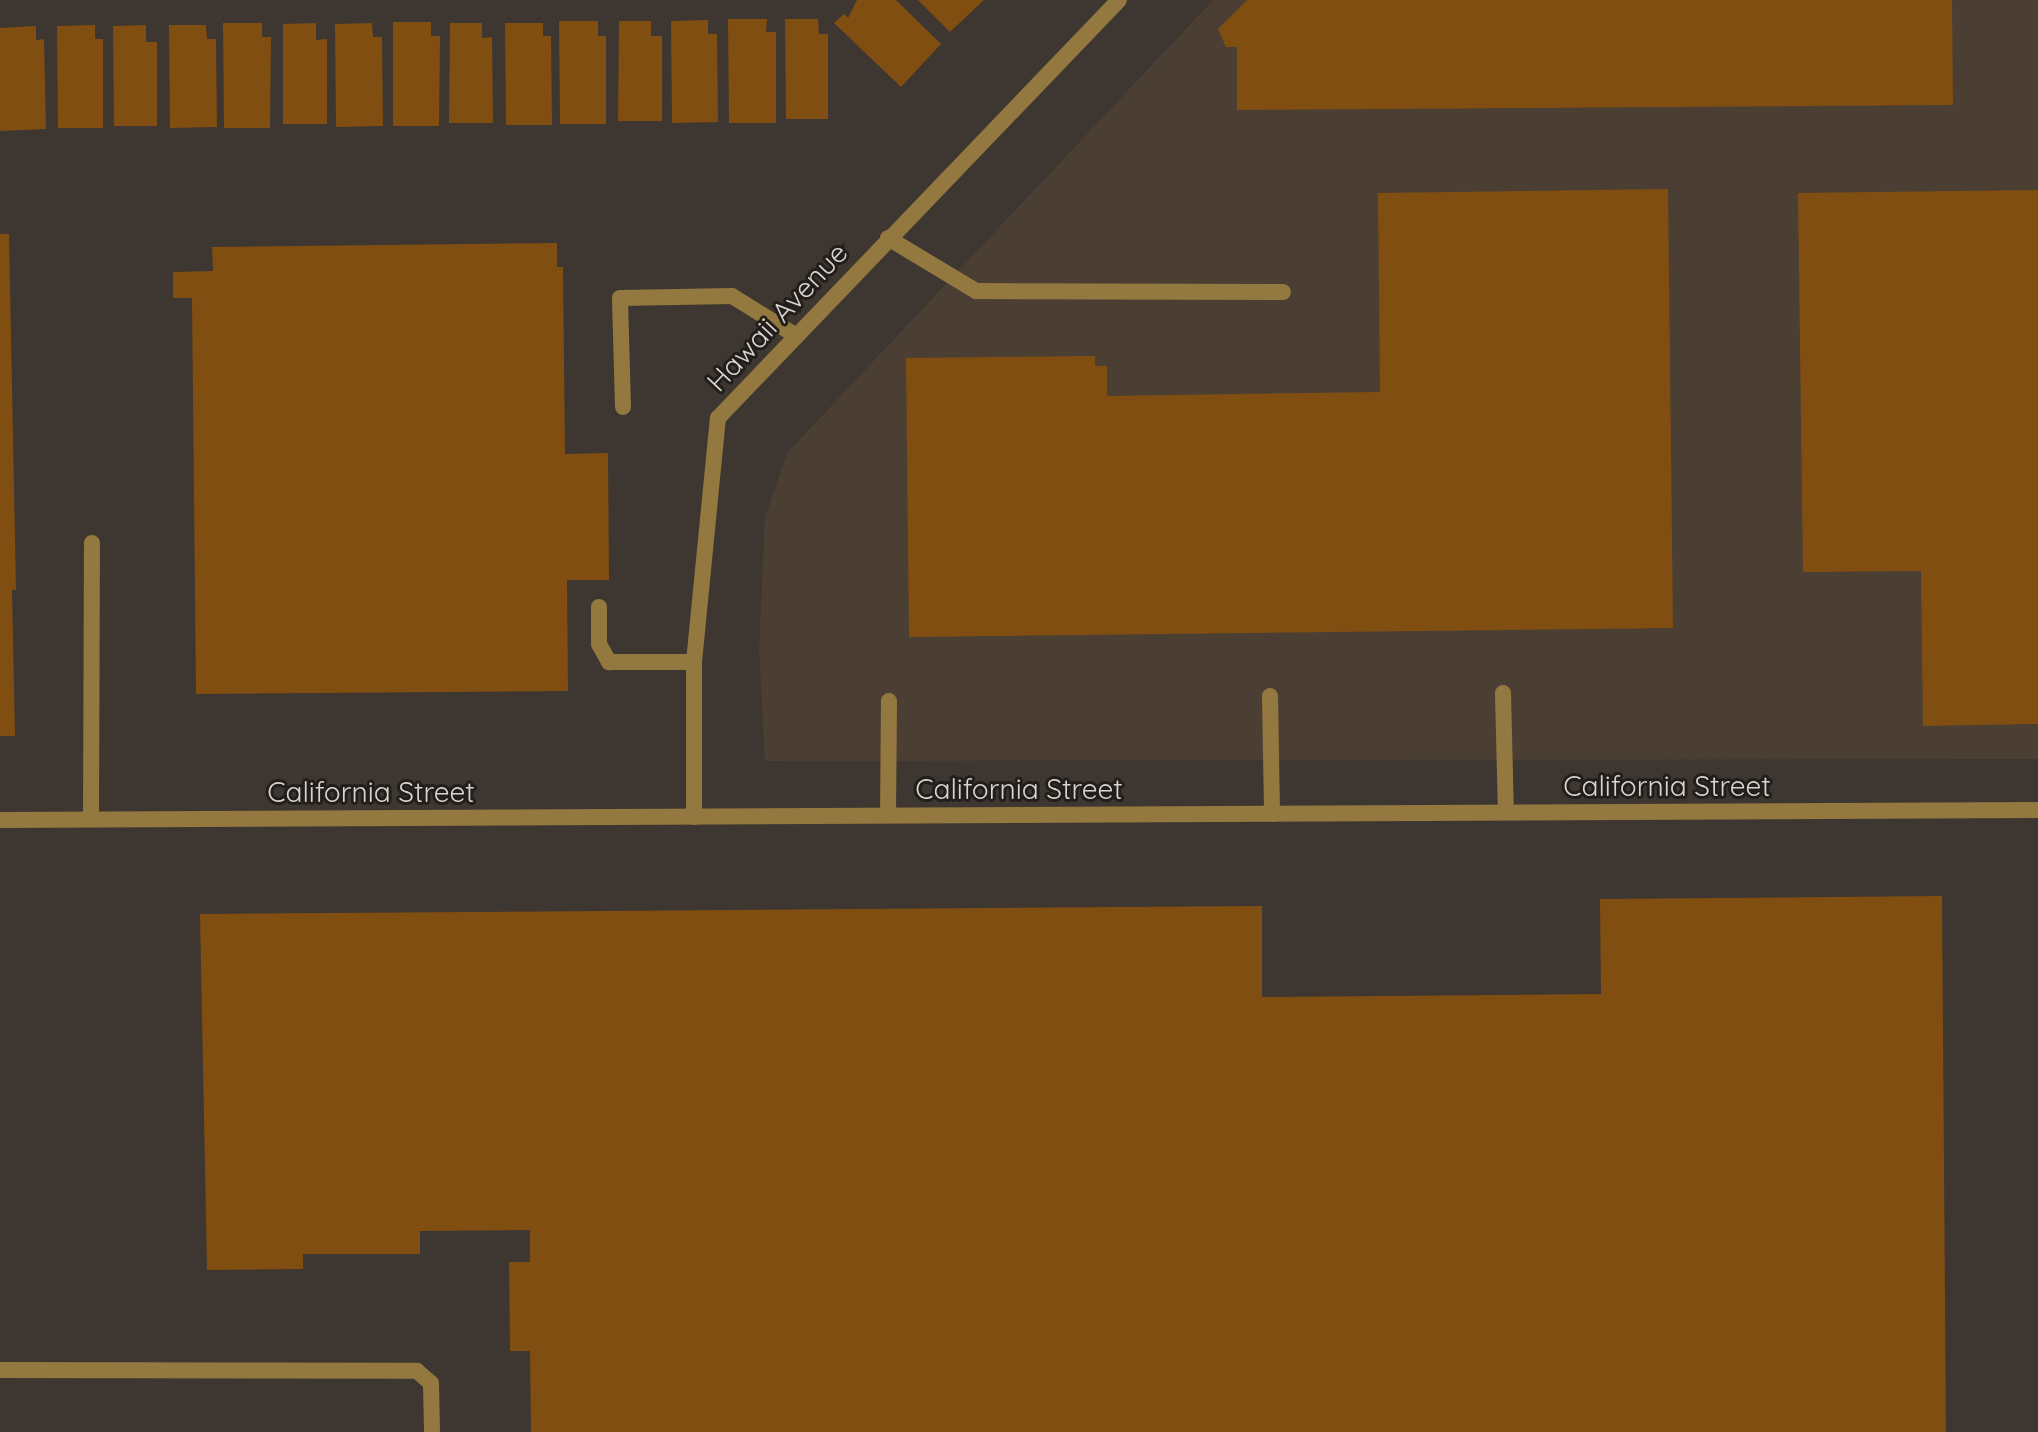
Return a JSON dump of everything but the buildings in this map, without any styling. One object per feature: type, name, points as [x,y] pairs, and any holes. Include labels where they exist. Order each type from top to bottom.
[{"type":"street","name":"Hawaii Avenue","points":[[694,817],[694,662],[718,418],[1119,0]]},
{"type":"street","points":[[888,238],[976,291],[1283,292]]},
{"type":"street","points":[[623,407],[620,298],[732,296],[795,335]]},
{"type":"street","points":[[91,819],[92,543]]},
{"type":"street","points":[[599,607],[599,644],[609,662],[694,662]]},
{"type":"street","points":[[1503,693],[1506,812]]},
{"type":"street","points":[[1270,696],[1272,814]]},
{"type":"street","points":[[888,815],[889,701]]},
{"type":"street","name":"California Street","points":[[0,820],[2038,810]]},
{"type":"street","points":[[0,1370],[417,1371],[431,1383],[432,1432]]},
{"type":"shaded area","points":[[1213,0],[2038,0],[2038,759],[765,761],[759,649],[765,517],[787,453]]}]
